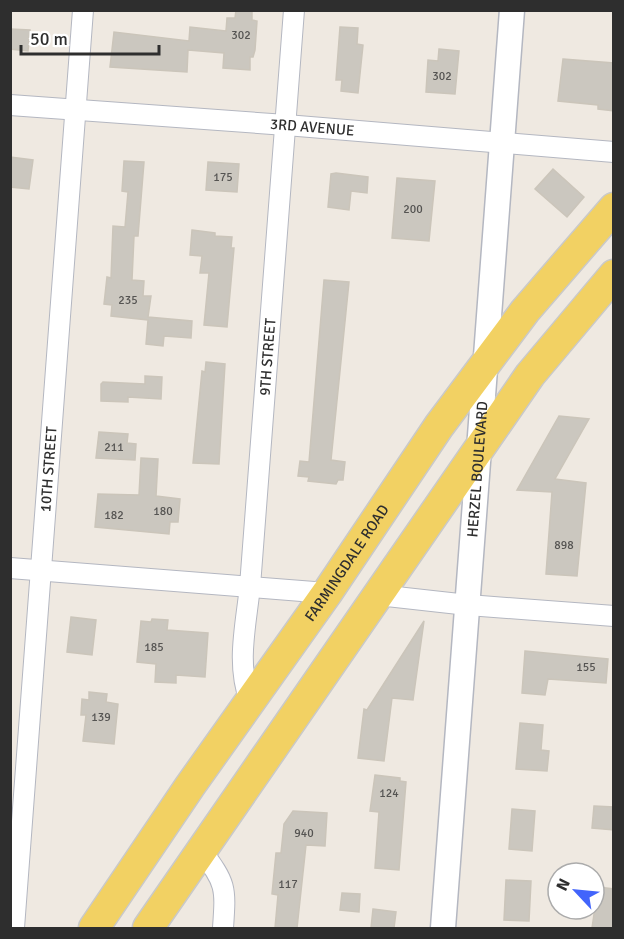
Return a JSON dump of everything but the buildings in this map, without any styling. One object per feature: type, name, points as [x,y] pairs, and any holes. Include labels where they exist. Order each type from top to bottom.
[{"type":"main road","name":"FARMINGDALE ROAD","points":[[94,928],[327,593],[439,426],[525,311],[614,208]]},
{"type":"main road","points":[[148,928],[530,375],[614,275]]},
{"type":"street","name":"10TH STREET","points":[[14,928],[39,570],[83,10]]},
{"type":"street","name":"9TH STREET","points":[[250,701],[244,682],[242,664],[294,10]]},
{"type":"street","name":"HERZEL BOULEVARD","points":[[443,928],[512,10]]},
{"type":"street","name":"3RD AVENUE","points":[[10,105],[614,152]]},
{"type":"street","points":[[10,568],[327,593]]},
{"type":"street","points":[[378,595],[468,605],[614,616]]},
{"type":"street","points":[[201,850],[224,886],[223,928]]}]
